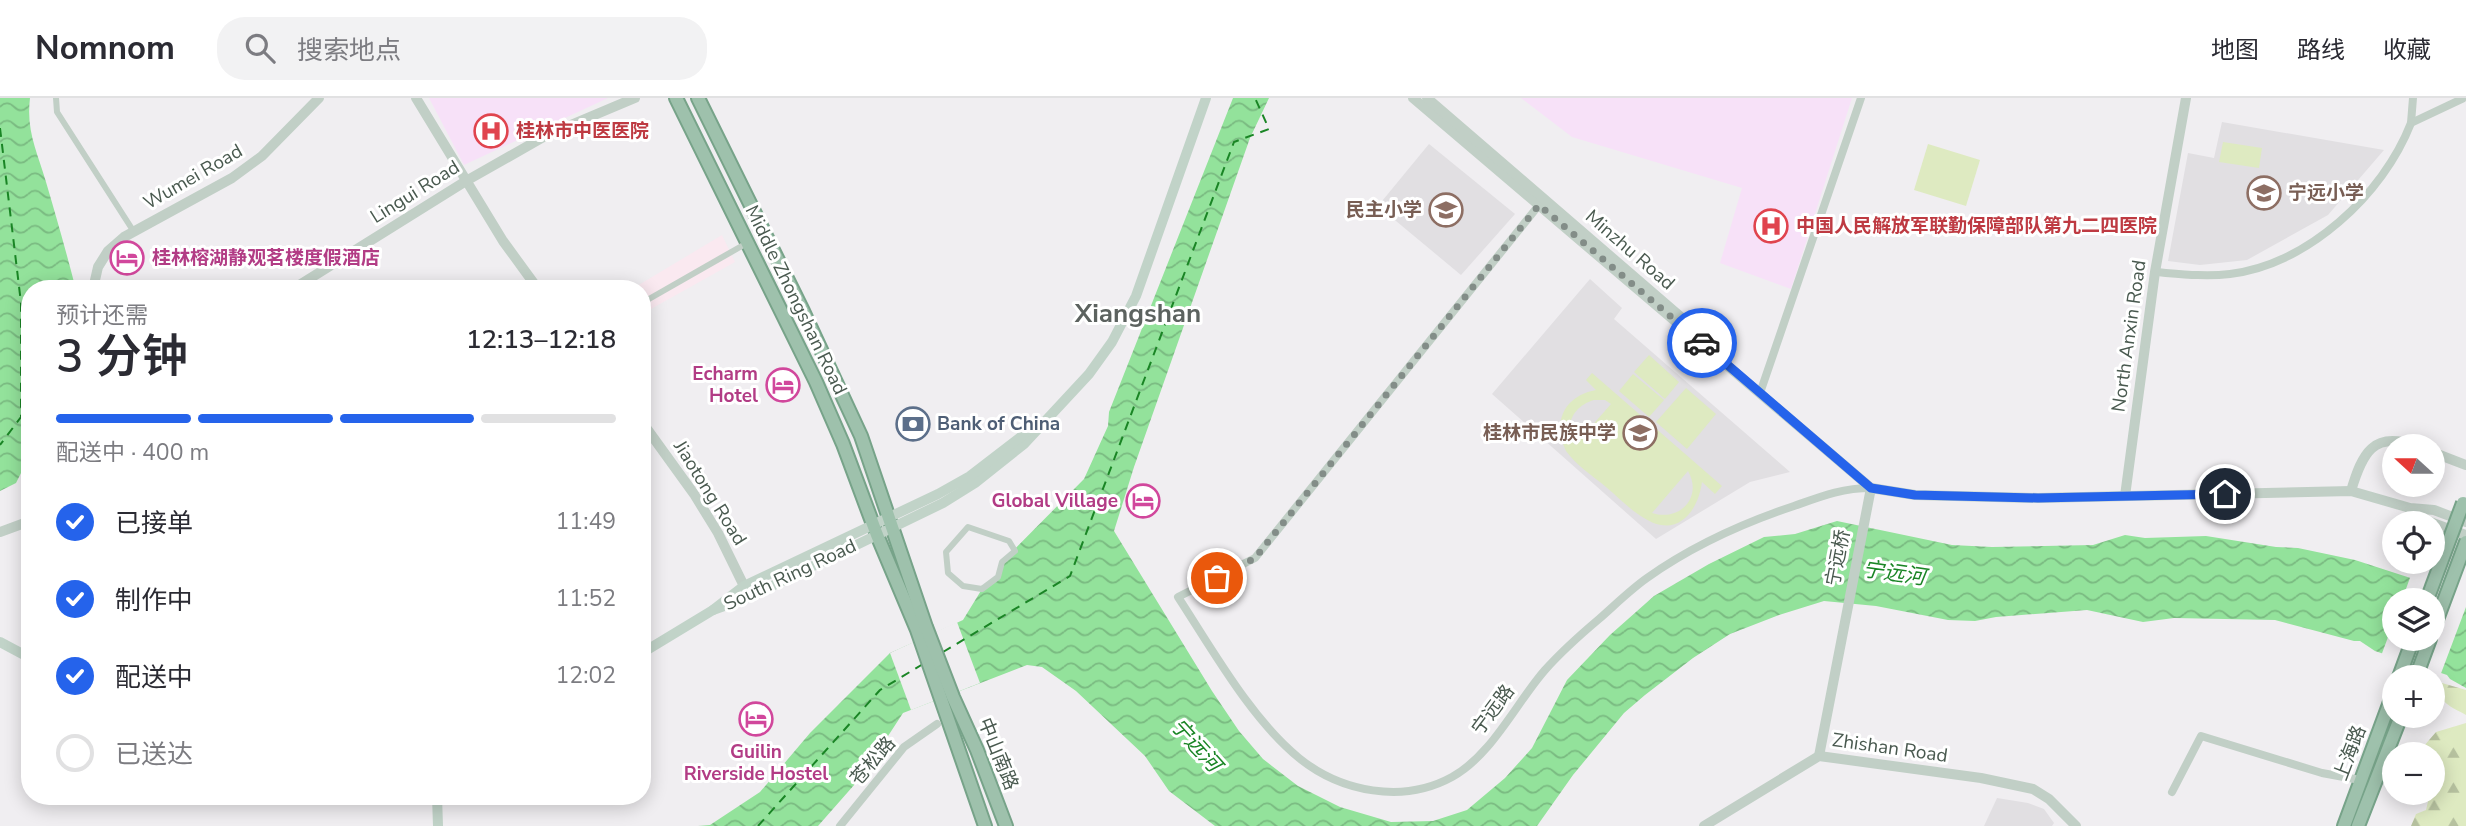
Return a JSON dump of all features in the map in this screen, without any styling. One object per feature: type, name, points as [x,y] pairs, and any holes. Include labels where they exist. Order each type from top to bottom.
[{"type":"highway","name":"Middle Zhongshan Road","points":[[676,98],[816,382],[844,444],[875,529]]},
{"type":"highway","name":"Middle Zhongshan Road","points":[[698,98],[861,436],[889,522]]},
{"type":"highway","points":[[2432,588],[2465,499]]},
{"type":"highway","points":[[889,522],[922,629],[948,699]]},
{"type":"highway","points":[[875,529],[922,629]]},
{"type":"highway","points":[[2445,598],[2466,542]]},
{"type":"highway","name":"中山南路","points":[[948,699],[959,756],[985,826]]},
{"type":"highway","name":"中山南路","points":[[948,699],[977,750],[1006,826]]},
{"type":"highway","name":"上海路","points":[[2344,826],[2382,723]]},
{"type":"highway","points":[[2358,826],[2396,728]]},
{"type":"main road","name":"South Ring Road","points":[[713,610],[749,597],[970,476],[1055,411],[1089,374],[1112,342],[1136,296],[1206,98]]},
{"type":"main road","name":"South Ring Road","points":[[713,610],[744,586],[875,529]]},
{"type":"main road","points":[[651,648],[713,610]]},
{"type":"main road","points":[[0,642],[21,653]]},
{"type":"main road","points":[[437,805],[438,825]]},
{"type":"street","points":[[56,98],[57,112],[134,232]]},
{"type":"street","name":"Wumei Road","points":[[95,280],[108,251],[134,232],[232,178],[262,156],[319,98]]},
{"type":"street","points":[[416,98],[502,241],[531,280]]},
{"type":"street","name":"Lingui Road","points":[[307,280],[466,181],[547,135],[635,98]]},
{"type":"street","name":"Minzhu Road","points":[[1413,98],[1842,457],[1871,488]]},
{"type":"street","name":"Minzhu Road","points":[[1427,98],[1761,390]]},
{"type":"street","points":[[1439,109],[1446,98]]},
{"type":"street","points":[[1761,390],[1861,98]]},
{"type":"street","name":"North Anxin Road","points":[[2125,496],[2155,272],[2186,98]]},
{"type":"street","points":[[2155,272],[2199,276],[2231,274],[2264,265],[2308,245],[2338,224],[2361,200],[2402,145],[2411,123],[2413,98]]},
{"type":"street","points":[[2411,123],[2463,99]]},
{"type":"street","name":"宁远路","points":[[1539,205],[1255,558],[1178,597],[1252,707],[1281,742],[1298,757],[1317,771],[1339,781],[1382,792],[1418,791],[1454,776],[1471,764],[1502,730],[1531,687],[1560,653],[1646,578],[1683,555],[1752,520],[1848,488],[1871,488]]},
{"type":"street","points":[[651,298],[747,243]]},
{"type":"street","name":"Jiaotong Road","points":[[651,434],[695,494],[744,586]]},
{"type":"street","points":[[2351,491],[2359,463],[2369,450],[2382,443]]},
{"type":"street","points":[[2445,457],[2466,464]]},
{"type":"street","points":[[1871,488],[1915,495],[2038,498],[2351,491],[2410,508],[2434,510],[2466,522]]},
{"type":"street","name":"宁远桥","points":[[1819,756],[1871,488]]},
{"type":"street","points":[[2410,508],[2430,522],[2466,536]]},
{"type":"street","points":[[0,532],[21,524]]},
{"type":"street","points":[[968,527],[1009,541],[1015,551],[1002,562],[998,577],[982,589],[963,586],[948,573],[946,552],[968,527]]},
{"type":"street","name":"苍松路","points":[[839,826],[904,747],[936,724]]},
{"type":"street","points":[[2172,792],[2201,736],[2322,773],[2360,780]]},
{"type":"street","name":"Zhishan Road","points":[[1704,826],[1819,756],[2011,783],[2033,789],[2049,799],[2076,826]]},
{"type":"shaded area","name":"桂林市中医医院","points":[[429,98],[608,98],[464,165]]},
{"type":"shaded area","name":"中国人民解放军联勤保障部队第九二四医院","points":[[1521,98],[1852,98],[1791,289],[1720,263],[1742,188],[1572,137]]},
{"type":"shaded area","name":"宁远小学","points":[[2222,122],[2384,150],[2328,215],[2247,260],[2200,265],[2168,261],[2188,153],[2214,158]]},
{"type":"shaded area","name":"民主小学","points":[[1429,144],[1515,214],[1461,275],[1378,206]]},
{"type":"shaded area","points":[[722,235],[735,262],[651,309],[651,280],[647,280]]},
{"type":"shaded area","name":"桂林市民族中学","points":[[1590,279],[1622,308],[1614,319],[1790,472],[1750,482],[1656,539],[1492,394]]},
{"type":"shaded area","points":[[1997,798],[2028,803],[2044,809],[2054,823],[2052,826],[1984,826]]},
{"type":"green space","points":[[2223,142],[2262,148],[2259,168],[2219,162]]},
{"type":"green space","points":[[1928,144],[1980,160],[1966,206],[1914,190]]},
{"type":"green space","points":[[1649,355],[1679,382],[1665,399],[1634,372]]},
{"type":"green space","points":[[1592,373],[1722,486],[1715,494],[1702,482],[1691,512],[1676,524],[1656,524],[1634,511],[1566,451],[1560,430],[1561,421],[1569,404],[1585,393],[1596,390],[1586,380]],"holes":[[[1594,400],[1605,400],[1611,404],[1575,445],[1570,431],[1572,418],[1580,407]],[[1688,471],[1693,490],[1686,505],[1672,514],[1652,513]]]},
{"type":"green space","points":[[1633,374],[1664,400],[1649,417],[1619,391]]},
{"type":"green space","points":[[1686,388],[1716,414],[1687,449],[1656,422]]},
{"type":"green space","points":[[2445,684],[2466,690],[2466,715],[2445,702]]},
{"type":"green space","points":[[2466,723],[2466,826],[2411,826],[2416,814],[2426,810],[2427,805],[2445,805],[2445,742],[2427,742],[2436,732]]},
{"type":"water","points":[[0,98],[30,98],[33,141],[73,280],[21,280],[21,473],[16,483],[0,491]]},
{"type":"water","name":"宁远河","points":[[1233,98],[1269,98],[1250,138],[1114,531],[1239,731],[1263,759],[1298,786],[1340,807],[1391,822],[1433,821],[1467,810],[1505,778],[1532,748],[1567,680],[1610,635],[1654,596],[1709,564],[1764,537],[1795,534],[1837,521],[1952,545],[2093,545],[2125,535],[2145,538],[2206,536],[2298,548],[2355,560],[2382,569],[2382,574],[2398,574],[2441,588],[2382,588],[2382,651],[2445,651],[2445,589],[2466,596],[2466,688],[2445,674],[2445,665],[2417,665],[2375,651],[2360,641],[2275,620],[2174,618],[2143,622],[2087,610],[1975,621],[1948,620],[1876,606],[1824,601],[1730,634],[1645,695],[1624,713],[1573,775],[1537,826],[1215,826],[1169,791],[1145,756],[1076,691],[1042,667],[1027,665],[903,713],[862,776],[818,826],[698,826],[710,825],[760,792],[810,733],[890,653],[963,620],[982,589],[998,577],[1002,562],[1084,479],[1108,426],[1109,412]]},
{"type":"pier","points":[[2411,575],[2466,593],[2466,607],[2444,665],[2408,665],[2381,656],[2383,651],[2445,651],[2445,588],[2406,588]]},
{"type":"pier","points":[[957,622],[980,683],[911,710],[890,653]]},
{"type":"ferry route","points":[[943,652],[1070,576],[1234,142],[1269,129],[1255,98]]},
{"type":"ferry route","points":[[0,128],[21,303],[21,417],[0,445]]},
{"type":"ferry route","points":[[758,826],[880,690],[923,664]]},
{"type":"way so far","points":[[1217,578],[1255,558],[1539,205],[1702,343]]},
{"type":"place","name":"桂林市中医医院","points":[[491,131]]},
{"type":"place","name":"宁远小学","points":[[2264,193]]},
{"type":"place","name":"民主小学","points":[[1446,210]]},
{"type":"place","name":"中国人民解放军联勤保障部队第九二四医院","points":[[1771,226]]},
{"type":"place","name":"桂林榕湖静观茗楼度假酒店","points":[[127,258]]},
{"type":"place","name":"Echarm Hotel","points":[[783,385]]},
{"type":"place","name":"Bank of China","points":[[913,424]]},
{"type":"place","name":"桂林市民族中学","points":[[1640,433]]},
{"type":"place","name":"Global Village","points":[[1143,501]]},
{"type":"place","name":"Guilin Riverside Hostel","points":[[756,719]]},
{"type":"district","name":"Xiangshan","points":[[1138,313]]},
{"type":"route","points":[[1702,343],[1871,488],[1915,495],[2038,498],[2225,494]]}]
